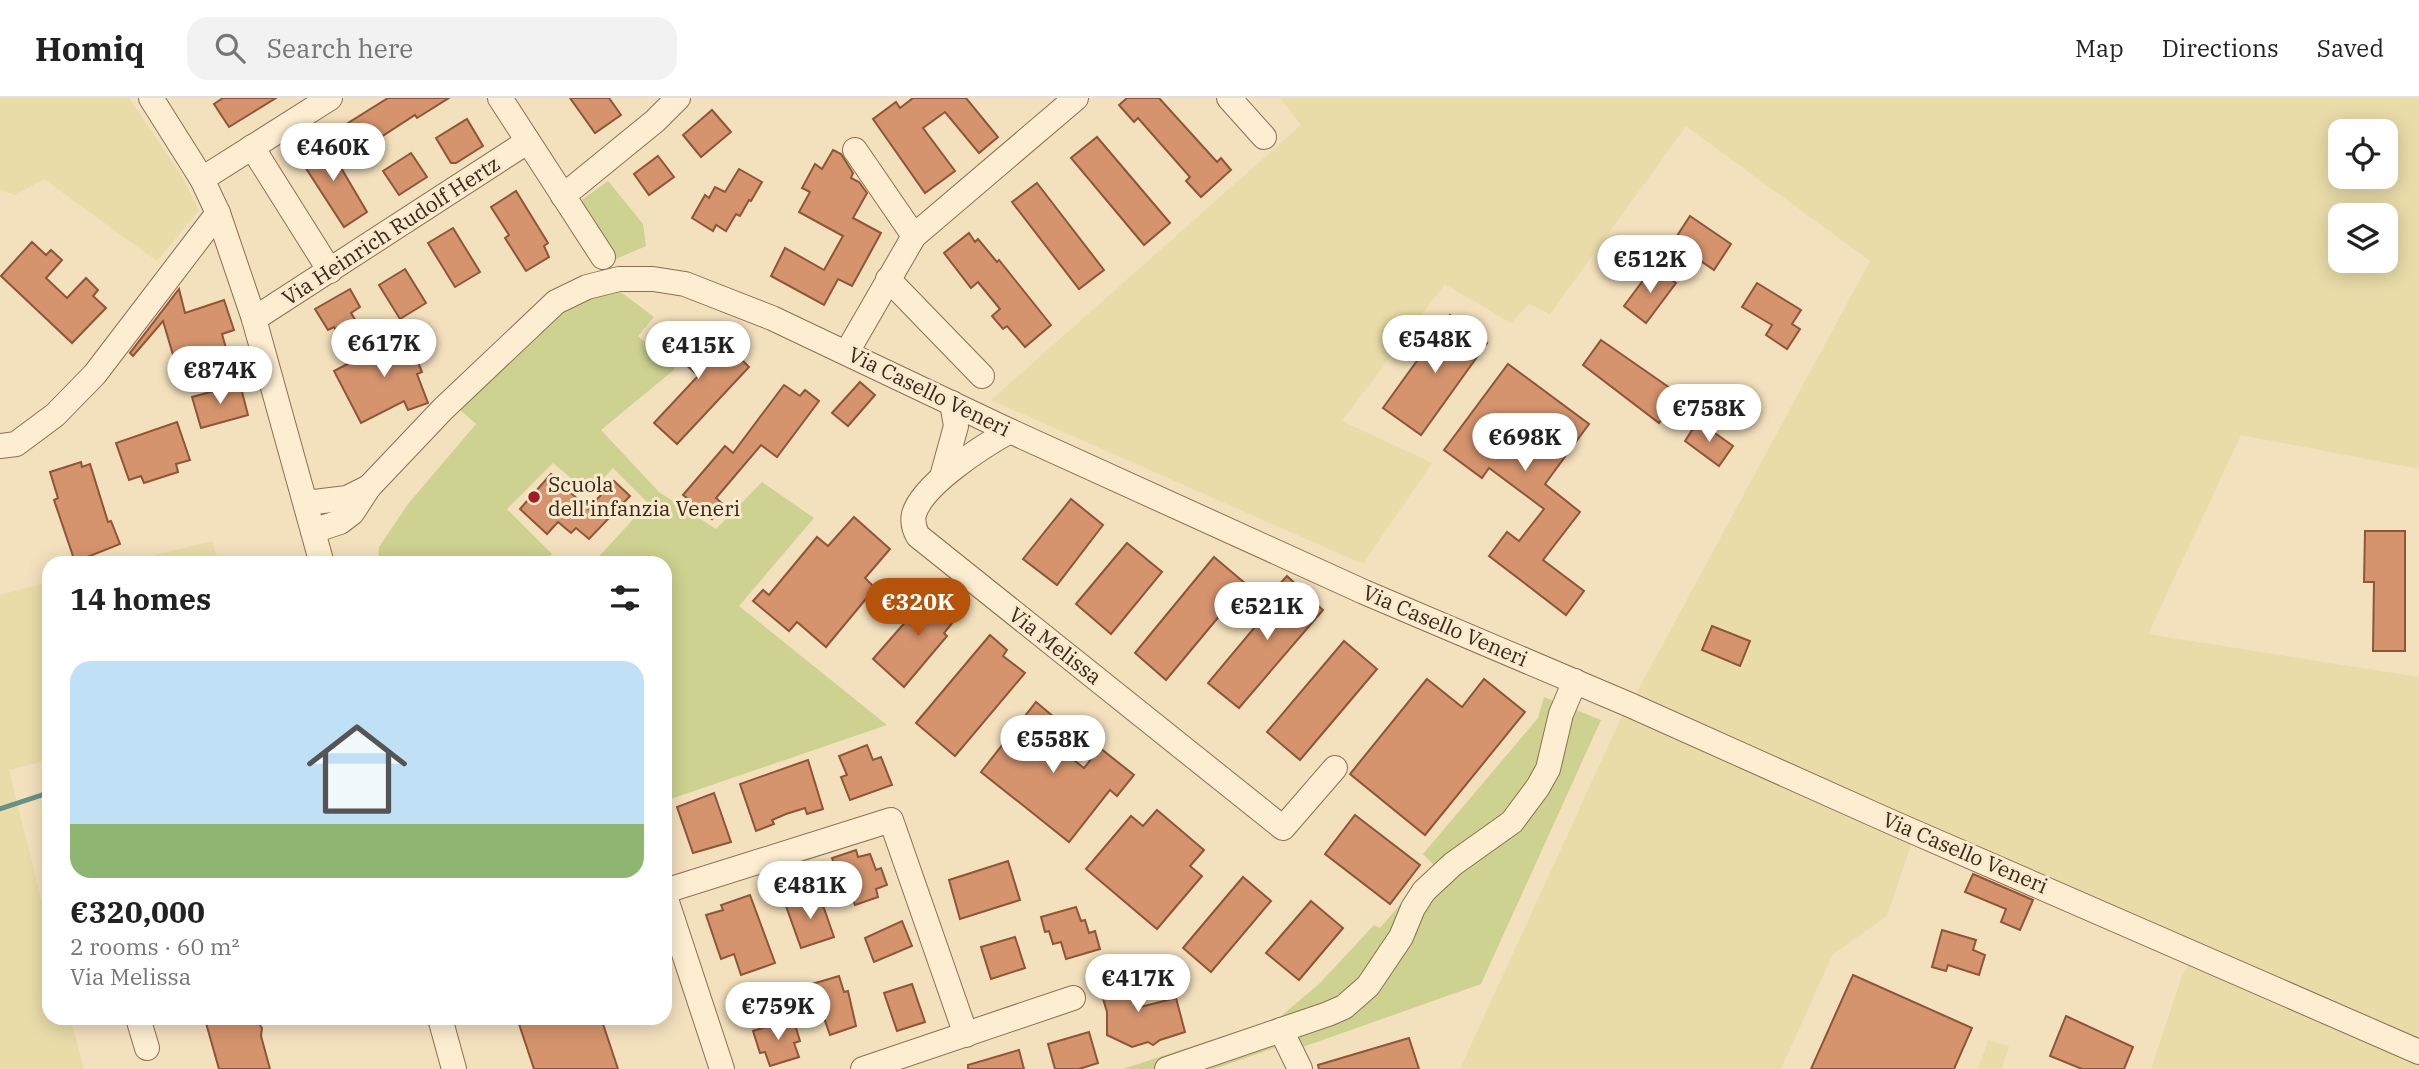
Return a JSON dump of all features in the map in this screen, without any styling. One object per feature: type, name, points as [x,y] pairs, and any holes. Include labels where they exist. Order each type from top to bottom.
[{"type":"street","points":[[151,98],[202,178],[218,213],[254,319],[320,556]]},
{"type":"street","points":[[202,178],[330,98]]},
{"type":"street","points":[[500,98],[603,257]]},
{"type":"street","points":[[563,196],[656,121],[678,98]]},
{"type":"street","points":[[847,352],[914,236],[1076,98]]},
{"type":"street","points":[[1229,98],[1264,137]]},
{"type":"street","name":"Via Heinrich Rudolf Hertz","points":[[254,319],[527,142]]},
{"type":"street","points":[[253,146],[330,271]]},
{"type":"street","points":[[855,150],[914,236]]},
{"type":"street","points":[[0,446],[16,444],[55,415],[95,374],[218,213]]},
{"type":"street","name":"Via Casello Veneri","points":[[313,531],[340,522],[352,513],[369,487],[443,409],[556,302],[587,287],[634,278],[685,284],[772,317],[1010,431],[1364,592],[1574,681],[2419,1052]]},
{"type":"street","points":[[888,279],[982,376]]},
{"type":"street","name":"Via Melissa","points":[[942,478],[956,426],[952,403]]},
{"type":"street","name":"Via Melissa","points":[[1010,431],[980,448],[942,478],[914,513],[913,526],[918,536],[1283,828],[1335,768]]},
{"type":"street","name":"Via Casello Veneri","points":[[306,503],[347,498],[369,487]]},
{"type":"street","points":[[1173,1068],[1344,1007],[1368,986],[1401,937],[1413,908],[1424,891],[1453,864],[1512,822],[1538,787],[1548,769],[1561,714],[1574,681]]},
{"type":"street","points":[[672,891],[891,820],[966,1035]]},
{"type":"street","points":[[672,915],[722,1069]]},
{"type":"street","points":[[863,1069],[1073,998]]},
{"type":"street","points":[[140,1025],[147,1048]]},
{"type":"street","points":[[442,1025],[454,1069]]},
{"type":"street","points":[[1280,1030],[1300,1069]]},
{"type":"shaded area","points":[[0,98],[129,98],[181,175],[199,210],[157,261],[44,179],[15,195],[0,190]]},
{"type":"shaded area","points":[[1280,98],[2419,98],[2419,469],[2241,435],[2148,634],[2419,677],[2419,1069],[2151,1069],[2182,976],[2195,954],[1915,833],[1887,916],[1833,954],[1781,1069],[1460,1069],[1621,718],[1870,261],[1686,126],[1550,314],[1529,304],[1511,323],[1445,284],[1342,421],[1432,463],[1363,564],[991,400],[1301,125]]},
{"type":"shaded area","points":[[212,541],[217,556],[151,556]]},
{"type":"shaded area","points":[[42,584],[42,762],[9,770],[42,903],[42,1025],[73,1025],[84,1069],[0,1069],[0,595]]},
{"type":"shaded area","points":[[1988,1040],[2009,1046],[2002,1069],[1978,1069]]},
{"type":"green space","points":[[608,181],[643,224],[646,246],[595,268],[561,215]]},
{"type":"green space","points":[[618,290],[654,317],[638,336],[675,369],[601,430],[659,492],[716,529],[762,482],[814,518],[739,606],[887,725],[672,799],[672,556],[599,556],[648,503],[613,468],[589,493],[553,463],[507,509],[552,554],[550,556],[378,556],[379,547],[408,504],[476,424],[458,408],[561,309],[589,297]]},
{"type":"green space","points":[[1544,697],[1601,720],[1481,984],[1283,1054],[1280,1046],[1214,1069],[1123,1069],[1280,1017],[1320,983],[1374,925],[1380,928],[1434,865],[1423,854],[1538,718]]},
{"type":"building","points":[[223,98],[276,98],[229,127],[214,104]]},
{"type":"building","points":[[388,98],[449,98],[417,118],[415,115],[364,148],[348,123]]},
{"type":"building","points":[[570,98],[609,98],[621,115],[595,133]]},
{"type":"building","points":[[913,98],[966,98],[998,137],[979,153],[945,112],[923,128],[955,171],[925,193],[873,119],[896,102],[900,108]]},
{"type":"building","points":[[1127,98],[1159,98],[1217,162],[1221,158],[1231,170],[1201,197],[1186,181],[1190,177],[1138,118],[1134,122],[1119,105]]},
{"type":"building","points":[[712,110],[731,132],[701,157],[683,135]]},
{"type":"building","points":[[467,119],[483,146],[456,163],[451,163],[436,138]]},
{"type":"building","points":[[1097,137],[1170,223],[1144,245],[1071,158]]},
{"type":"building","points":[[324,139],[367,212],[344,227],[298,156]]},
{"type":"building","points":[[833,150],[841,154],[853,173],[851,178],[859,182],[867,193],[853,218],[881,233],[852,286],[838,279],[824,305],[771,276],[785,248],[824,270],[843,236],[799,212],[810,192],[802,188],[815,164],[822,169]]},
{"type":"building","points":[[411,153],[427,177],[399,195],[383,171]]},
{"type":"building","points":[[658,156],[674,177],[649,195],[634,174]]},
{"type":"building","points":[[739,169],[762,182],[740,216],[736,214],[726,231],[716,225],[713,231],[692,218],[705,195],[709,198],[715,187],[725,192]]},
{"type":"building","points":[[1037,183],[1104,270],[1079,289],[1012,202]]},
{"type":"building","points":[[516,191],[548,243],[544,246],[549,257],[526,271],[505,238],[509,235],[491,207]]},
{"type":"building","points":[[1690,216],[1731,244],[1714,270],[1673,242]]},
{"type":"building","points":[[453,228],[480,272],[455,287],[428,243]]},
{"type":"building","points":[[969,233],[975,242],[978,239],[997,262],[999,260],[1051,325],[1025,347],[1007,326],[1003,329],[992,316],[1000,309],[978,282],[971,288],[944,253]]},
{"type":"building","points":[[32,242],[46,255],[51,250],[62,260],[46,278],[67,298],[86,278],[98,290],[93,296],[106,308],[72,343],[1,276]]},
{"type":"building","points":[[1653,267],[1676,283],[1646,323],[1624,306]]},
{"type":"building","points":[[405,269],[426,303],[400,319],[379,285]]},
{"type":"building","points":[[1757,283],[1801,310],[1792,324],[1800,329],[1787,349],[1766,335],[1772,325],[1742,307]]},
{"type":"building","points":[[179,289],[185,313],[224,300],[234,330],[222,334],[229,359],[179,375],[163,321],[133,356],[130,353]]},
{"type":"building","points":[[350,289],[360,307],[351,313],[356,321],[337,332],[334,327],[328,330],[315,309]]},
{"type":"building","points":[[1450,315],[1487,343],[1421,435],[1383,408]]},
{"type":"building","points":[[671,323],[685,336],[694,330],[723,356],[730,348],[749,367],[677,444],[654,423],[698,376],[658,338]]},
{"type":"building","points":[[407,333],[420,358],[417,360],[422,372],[417,374],[428,403],[408,410],[404,401],[361,423],[334,371]]},
{"type":"building","points":[[1601,340],[1680,395],[1659,423],[1583,365]]},
{"type":"building","points":[[1508,364],[1589,424],[1545,484],[1580,512],[1543,560],[1584,591],[1566,615],[1489,556],[1507,532],[1519,541],[1544,509],[1489,468],[1482,478],[1444,450]]},
{"type":"building","points":[[860,382],[875,395],[848,426],[832,413]]},
{"type":"building","points":[[240,384],[248,415],[201,428],[192,397]]},
{"type":"building","points":[[784,385],[800,396],[805,390],[819,401],[777,457],[761,445],[716,498],[724,505],[712,519],[683,495],[725,446],[733,453]]},
{"type":"building","points":[[1698,421],[1733,446],[1719,466],[1685,441]]},
{"type":"building","points":[[177,422],[190,460],[176,464],[178,472],[144,483],[141,476],[129,480],[116,443]]},
{"type":"building","points":[[81,462],[82,467],[90,464],[108,522],[111,521],[120,544],[90,556],[73,556],[54,500],[58,498],[50,472]]},
{"type":"building","points":[[551,474],[588,509],[614,481],[630,496],[589,539],[576,528],[571,533],[558,522],[547,534],[520,509]]},
{"type":"building","points":[[1071,499],[1103,525],[1057,585],[1023,559]]},
{"type":"building","points":[[854,517],[890,549],[865,578],[875,588],[826,647],[797,622],[789,631],[753,601],[763,590],[769,595],[817,537],[828,546]]},
{"type":"building","points":[[2365,531],[2405,531],[2405,651],[2373,651],[2374,582],[2364,582]]},
{"type":"building","points":[[1127,543],[1162,572],[1111,634],[1076,604]]},
{"type":"building","points":[[1214,557],[1246,584],[1166,680],[1135,653]]},
{"type":"building","points":[[1287,576],[1323,610],[1239,708],[1208,683],[1270,609],[1263,602]]},
{"type":"building","points":[[935,588],[962,611],[944,633],[947,636],[904,687],[873,659]]},
{"type":"building","points":[[1712,626],[1750,641],[1740,666],[1702,650]]},
{"type":"building","points":[[990,635],[1007,650],[1003,656],[1025,673],[955,756],[916,723]]},
{"type":"building","points":[[1344,641],[1377,669],[1300,760],[1267,732]]},
{"type":"building","points":[[1427,679],[1462,707],[1484,679],[1525,712],[1425,835],[1350,774]]},
{"type":"building","points":[[1036,702],[1060,722],[1046,738],[1084,768],[1100,748],[1134,775],[1117,796],[1110,790],[1069,842],[981,772]]},
{"type":"building","points":[[867,745],[873,760],[881,757],[892,785],[850,800],[841,777],[847,775],[839,756]]},
{"type":"building","points":[[808,760],[823,809],[807,814],[805,808],[786,814],[772,820],[774,824],[756,831],[740,784]]},
{"type":"building","points":[[714,793],[731,842],[693,853],[677,807]]},
{"type":"building","points":[[1157,810],[1204,850],[1190,866],[1202,876],[1157,929],[1086,869],[1131,816],[1143,826]]},
{"type":"building","points":[[1355,815],[1420,865],[1390,904],[1325,854]]},
{"type":"building","points":[[856,850],[858,857],[870,854],[876,870],[881,868],[887,885],[876,889],[878,897],[855,905],[846,880],[841,882],[832,858]]},
{"type":"building","points":[[1008,861],[1020,900],[960,919],[949,880]]},
{"type":"building","points":[[1973,874],[2033,900],[2020,930],[2001,922],[2006,909],[1965,892]]},
{"type":"building","points":[[1243,877],[1271,901],[1211,972],[1183,948]]},
{"type":"building","points":[[819,894],[834,937],[801,948],[786,906]]},
{"type":"building","points":[[750,895],[775,963],[741,975],[734,954],[721,959],[706,915],[723,910],[721,905]]},
{"type":"building","points":[[1311,901],[1343,928],[1299,980],[1266,953]]},
{"type":"building","points":[[1076,907],[1081,921],[1085,920],[1089,933],[1095,931],[1100,949],[1066,959],[1061,942],[1053,944],[1049,931],[1045,932],[1041,917]]},
{"type":"building","points":[[902,921],[912,946],[874,962],[865,938]]},
{"type":"building","points":[[1942,930],[1976,940],[1973,950],[1985,955],[1979,975],[1948,965],[1946,971],[1932,967]]},
{"type":"building","points":[[1015,937],[1025,968],[991,979],[981,947]]},
{"type":"building","points":[[1130,973],[1140,1007],[1176,998],[1185,1032],[1153,1045],[1148,1042],[1132,1047],[1107,1035],[1107,1012],[1098,982]]},
{"type":"building","points":[[1853,975],[1972,1028],[1954,1069],[1811,1069]]},
{"type":"building","points":[[839,976],[844,992],[848,991],[856,1026],[830,1035],[812,984]]},
{"type":"building","points":[[912,984],[925,1022],[897,1031],[884,993]]},
{"type":"building","points":[[2066,1016],[2133,1047],[2124,1069],[2082,1069],[2050,1056]]},
{"type":"building","points":[[793,1018],[800,1041],[794,1043],[799,1057],[770,1066],[765,1052],[760,1053],[753,1031]]},
{"type":"building","points":[[207,1025],[260,1025],[270,1069],[219,1069]]},
{"type":"building","points":[[519,1025],[603,1025],[618,1069],[534,1069]]},
{"type":"building","points":[[1089,1032],[1098,1063],[1079,1069],[1055,1069],[1048,1044]]},
{"type":"building","points":[[1409,1038],[1419,1069],[1319,1069],[1318,1065]]},
{"type":"building","points":[[1019,1050],[1024,1069],[968,1069],[968,1065]]},
{"type":"waterway","points":[[0,809],[42,795]]},
{"type":"place","name":"Scuola dell'infanzia Veneri","points":[[534,497]]}]
